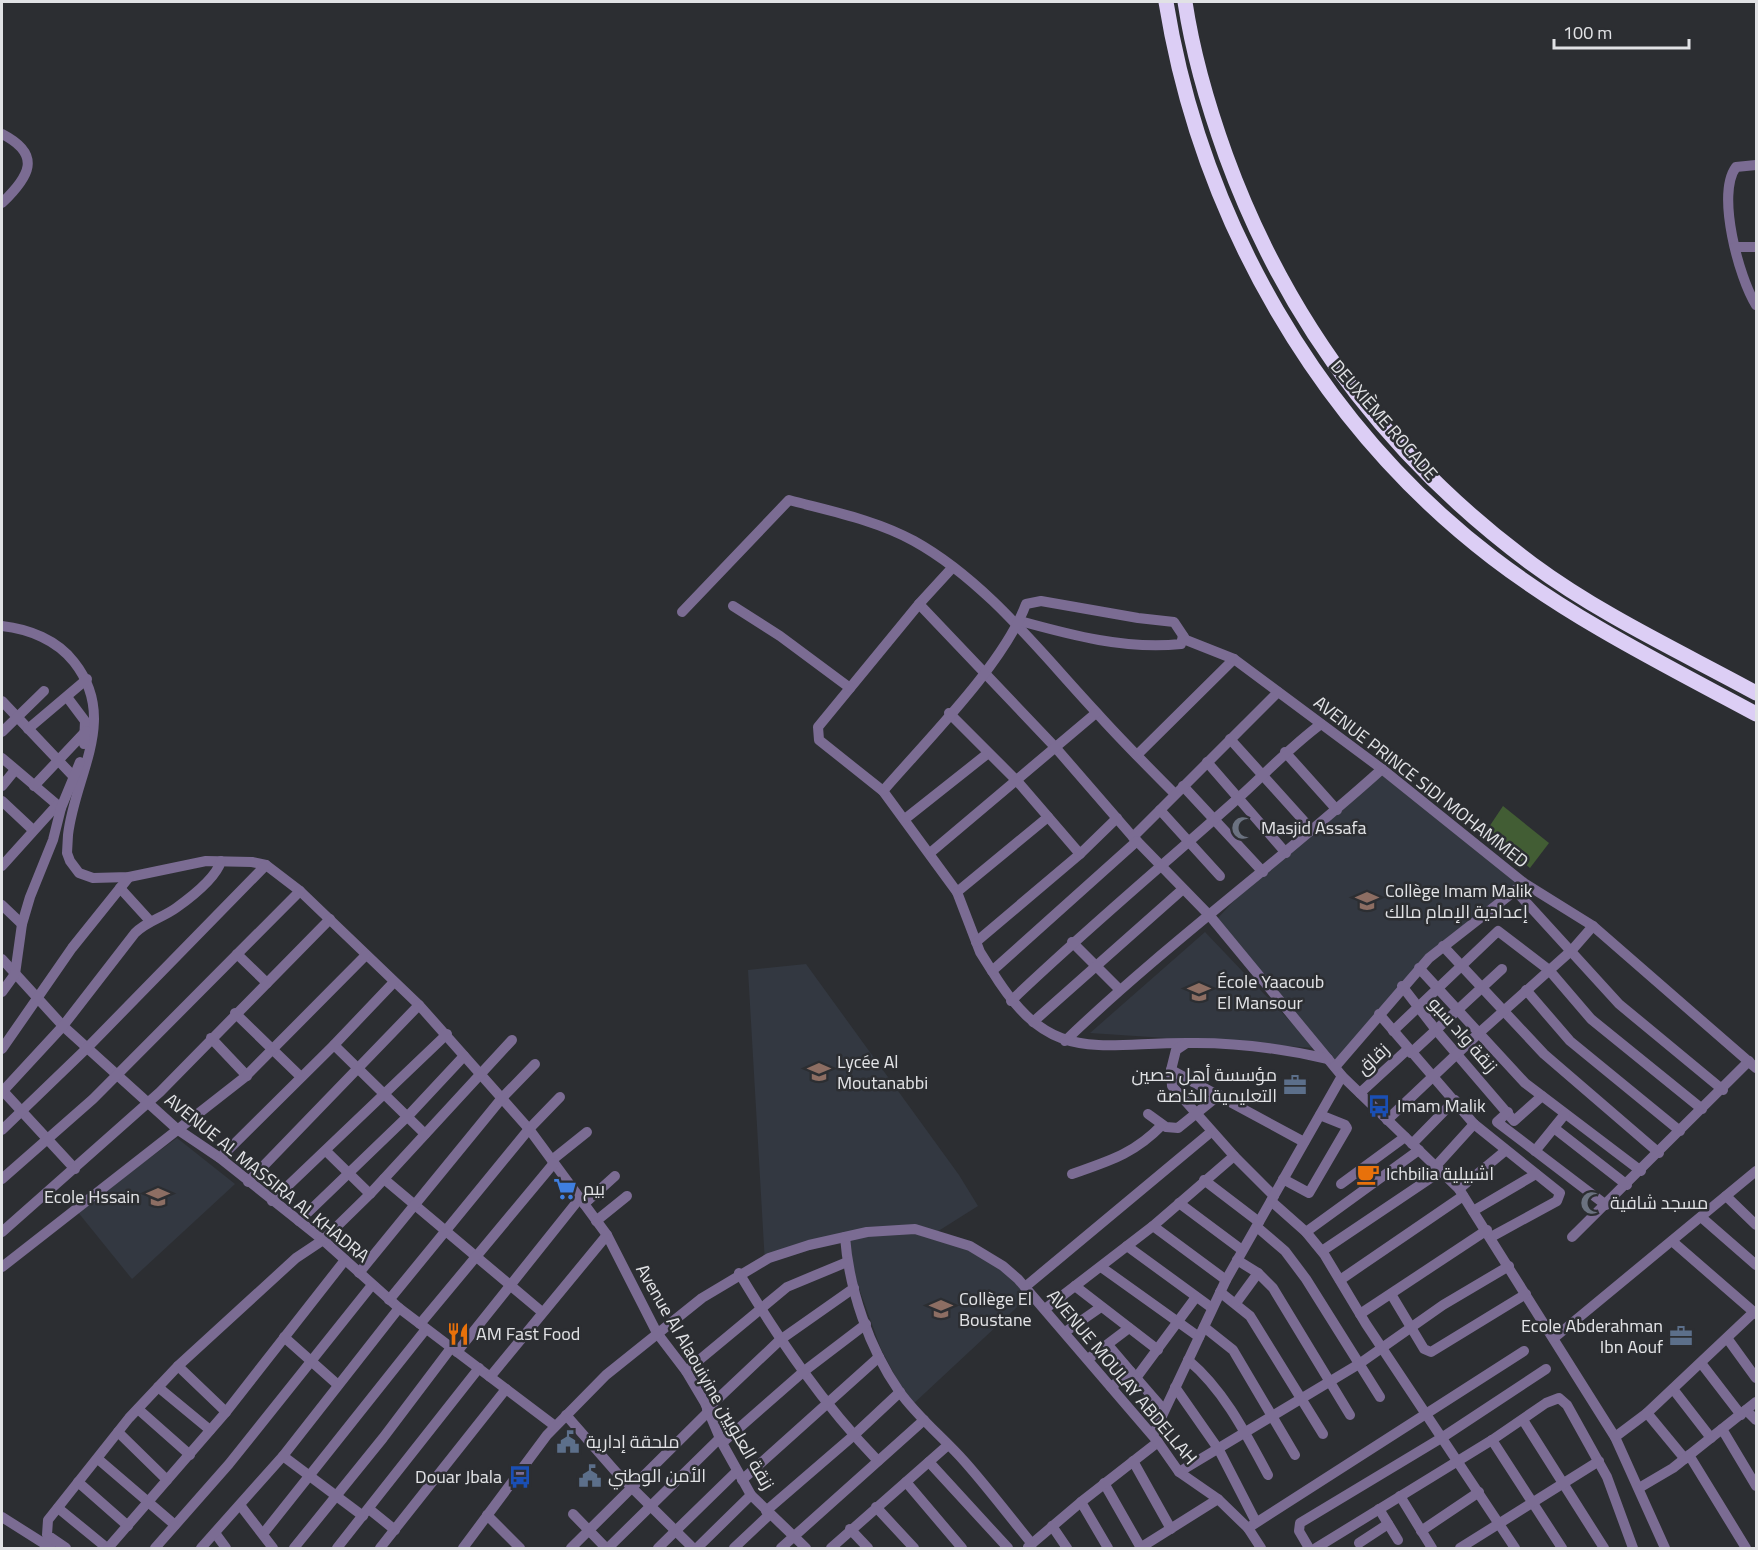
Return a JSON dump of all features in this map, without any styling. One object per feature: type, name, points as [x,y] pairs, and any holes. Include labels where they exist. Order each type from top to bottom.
[{"type":"highway","name":"DEUXIÈME ROCADE","points":[[1166,2],[1174,52],[1190,111],[1220,194],[1252,264],[1284,324],[1327,388],[1419,493],[1492,557],[1568,609],[1756,714]]},
{"type":"highway","name":"DEUXIÈME ROCADE","points":[[1185,2],[1197,63],[1215,125],[1247,209],[1273,267],[1300,315],[1341,375],[1369,410],[1416,465],[1472,518],[1533,565],[1599,609],[1756,693]]},
{"type":"street","points":[[2,135],[24,150],[28,164],[21,182],[2,203]]},
{"type":"street","points":[[1756,165],[1736,166],[1729,179],[1731,227],[1735,247],[1749,292],[1756,305]]},
{"type":"street","points":[[1735,247],[1756,247]]},
{"type":"street","points":[[682,612],[789,500],[891,530],[916,542],[952,568],[1019,623],[1096,713],[1175,794]]},
{"type":"street","points":[[952,568],[919,604],[818,727],[819,740],[883,791],[930,853],[957,892],[976,942],[1011,1001],[1033,1022],[1065,1041],[1099,1046],[1194,1043],[1264,1047],[1331,1063]]},
{"type":"street","name":"AVENUE PRINCE SIDI MOHAMMED","points":[[1019,623],[1026,604],[1031,601],[1174,622],[1186,640],[1234,659],[1382,769],[1524,883],[1593,926],[1753,1064]]},
{"type":"street","points":[[919,604],[1055,747],[1135,839],[1210,916],[1342,1076],[1461,1193],[1615,1437],[1665,1548]]},
{"type":"street","points":[[733,606],[780,636],[850,688]]},
{"type":"street","points":[[1019,623],[1116,643],[1171,645],[1180,644],[1183,636]]},
{"type":"street","points":[[883,791],[985,672],[1019,623]]},
{"type":"street","points":[[2,626],[32,633],[53,642],[70,657],[87,679],[93,698],[94,727],[71,813],[67,853],[74,868],[85,877],[104,879],[129,877],[206,861],[266,865]]},
{"type":"street","points":[[1137,755],[1234,659]]},
{"type":"street","points":[[28,729],[87,679]]},
{"type":"street","points":[[2,732],[44,691]]},
{"type":"street","points":[[992,971],[1135,839],[1175,794],[1278,692]]},
{"type":"street","points":[[2,992],[15,974],[22,924],[34,886],[53,840],[59,807],[74,777],[86,731],[83,716],[67,698]]},
{"type":"street","points":[[2,701],[74,777]]},
{"type":"street","points":[[950,713],[987,754],[1018,782],[1080,854]]},
{"type":"street","points":[[930,853],[1018,782],[1096,713]]},
{"type":"street","points":[[1011,1001],[1072,942],[1188,839],[1237,799],[1285,752],[1321,724]]},
{"type":"street","points":[[34,786],[86,731]]},
{"type":"street","points":[[1230,739],[1312,830]]},
{"type":"street","points":[[1285,752],[1336,810]]},
{"type":"street","points":[[904,819],[987,754]]},
{"type":"street","points":[[2,758],[59,807]]},
{"type":"street","points":[[1207,762],[1286,853]]},
{"type":"street","points":[[1065,1041],[1119,989],[1286,853],[1382,769]]},
{"type":"street","points":[[2,786],[15,770]]},
{"type":"street","points":[[1183,786],[1263,872]]},
{"type":"street","points":[[2,801],[33,830]]},
{"type":"street","points":[[4,858],[59,807]]},
{"type":"street","points":[[1160,810],[1220,876]]},
{"type":"street","points":[[957,892],[1048,817]]},
{"type":"street","points":[[976,942],[1080,854],[1117,818]]},
{"type":"street","points":[[75,1169],[2,1091],[63,1026],[135,933],[150,921],[185,901],[216,871],[221,861]]},
{"type":"street","points":[[2,1130],[87,1048],[266,865]]},
{"type":"street","name":"Avenue Al Alaouiyine زنقة العلويين","points":[[266,865],[300,891],[419,1005],[447,1034],[529,1130],[607,1235],[657,1333],[686,1371],[751,1495],[806,1548]]},
{"type":"street","points":[[2,1049],[37,996],[129,877]]},
{"type":"street","points":[[1331,1063],[1379,1014],[1419,968],[1443,946],[1524,883]]},
{"type":"street","points":[[120,888],[150,921]]},
{"type":"street","points":[[1033,1022],[1184,889]]},
{"type":"street","points":[[1515,890],[1619,1004],[1723,1089]]},
{"type":"street","points":[[2,1179],[116,1076],[300,891]]},
{"type":"street","points":[[2,905],[22,924]]},
{"type":"street","points":[[2,1232],[148,1103],[330,919]]},
{"type":"street","points":[[1387,1120],[1457,1053],[1572,950],[1593,926]]},
{"type":"street","points":[[1393,1031],[1498,931],[1549,970],[1591,1019],[1702,1109]]},
{"type":"street","points":[[1072,942],[1119,989]]},
{"type":"street","points":[[1443,946],[1565,1075],[1632,1127],[1659,1153]]},
{"type":"street","points":[[237,954],[267,983]]},
{"type":"street","points":[[2,1267],[247,1076],[366,955]]},
{"type":"street","name":"AVENUE AL MASSIRA AL KHADRA","points":[[2,959],[63,1026],[177,1129],[220,1158],[322,1240],[389,1300],[555,1426]]},
{"type":"street","points":[[1419,968],[1525,1083],[1641,1171]]},
{"type":"street","name":"زقاق","points":[[1360,1093],[1436,1030],[1502,969]]},
{"type":"street","points":[[220,1158],[394,982]]},
{"type":"street","name":"زنقة واد سبو","points":[[1402,986],[1436,1030],[1504,1108]]},
{"type":"street","points":[[1526,990],[1570,1041],[1680,1131]]},
{"type":"street","points":[[248,1182],[419,1005]]},
{"type":"street","points":[[235,1013],[301,1077]]},
{"type":"street","points":[[1360,1314],[1489,1234],[1560,1199],[1560,1193],[1474,1124],[1379,1014]]},
{"type":"street","points":[[272,1201],[447,1034]]},
{"type":"street","points":[[211,1038],[247,1076]]},
{"type":"street","points":[[53,1545],[47,1535],[46,1527],[117,1432],[178,1366],[297,1258],[322,1240],[369,1194],[512,1040]]},
{"type":"street","points":[[1194,1043],[1176,1050],[1171,1070],[1172,1086],[1211,1132],[1322,1251],[1382,1348],[1459,1460],[1515,1548]]},
{"type":"street","points":[[334,1045],[425,1134]]},
{"type":"street","points":[[299,1221],[408,1116],[464,1056]]},
{"type":"street","points":[[359,1273],[502,1098],[535,1064]]},
{"type":"street","points":[[1572,1237],[1702,1109],[1753,1064]]},
{"type":"street","points":[[1171,1070],[1304,1142]]},
{"type":"street","points":[[845,1237],[847,1262],[854,1288],[879,1357],[900,1392],[948,1445],[1030,1546],[1080,1502],[1133,1461],[1155,1438],[1164,1410],[1226,1280],[1342,1076]]},
{"type":"street","points":[[1148,1114],[1162,1125],[1178,1128],[1219,1095]]},
{"type":"street","points":[[1542,1096],[1515,1121],[1504,1108],[1497,1122],[1606,1205]]},
{"type":"street","points":[[389,1300],[529,1130],[560,1097]]},
{"type":"street","points":[[1306,1232],[1412,1144],[1455,1100]]},
{"type":"street","points":[[1535,1151],[1565,1114]]},
{"type":"street","points":[[1283,1179],[1309,1193],[1346,1129],[1345,1125],[1320,1115]]},
{"type":"street","points":[[1322,1251],[1439,1169],[1474,1124]]},
{"type":"street","points":[[1072,1174],[1111,1160],[1144,1144],[1162,1125]]},
{"type":"street","points":[[1554,1128],[1627,1185]]},
{"type":"street","points":[[263,1534],[310,1476],[477,1256],[553,1162],[587,1132]]},
{"type":"street","points":[[1025,1287],[1211,1132]]},
{"type":"street","points":[[1341,1184],[1412,1144]]},
{"type":"street","points":[[1340,1280],[1461,1193],[1505,1150]]},
{"type":"street","points":[[326,1151],[369,1194]]},
{"type":"street","points":[[1045,1309],[1153,1226],[1234,1156]]},
{"type":"street","points":[[1473,1211],[1536,1174]]},
{"type":"street","points":[[294,1548],[510,1284],[582,1201],[615,1176]]},
{"type":"street","points":[[1554,1338],[1726,1196],[1755,1176]]},
{"type":"street","points":[[384,1179],[542,1312]]},
{"type":"street","points":[[1204,1180],[1258,1224],[1285,1251],[1380,1397]]},
{"type":"street","points":[[596,1221],[627,1196]]},
{"type":"street","points":[[1726,1196],[1756,1225]]},
{"type":"street","points":[[1179,1203],[1240,1255],[1273,1288],[1350,1415]]},
{"type":"street","points":[[1701,1217],[1756,1265]]},
{"type":"street","points":[[1153,1226],[1226,1280]]},
{"type":"street","name":"AVENUE MOULAY ABDELLAH","points":[[463,1548],[555,1426],[606,1375],[657,1333],[739,1273],[770,1258],[845,1237],[900,1229],[929,1232],[986,1256],[1003,1266],[1045,1309],[1112,1387],[1155,1438],[1179,1473],[1252,1525],[1261,1548]]},
{"type":"street","points":[[490,1377],[607,1235]]},
{"type":"street","points":[[1615,1437],[1647,1413],[1755,1313],[1672,1241]]},
{"type":"street","points":[[1127,1246],[1212,1308]]},
{"type":"street","points":[[58,1508],[107,1548],[226,1412],[345,1260]]},
{"type":"street","points":[[686,1371],[760,1307],[800,1279],[847,1262]]},
{"type":"street","points":[[1179,1473],[1359,1364],[1411,1327],[1509,1266]]},
{"type":"street","points":[[1101,1267],[1198,1338]]},
{"type":"street","points":[[739,1273],[780,1340],[826,1404],[878,1461]]},
{"type":"street","points":[[1236,1303],[1258,1273]]},
{"type":"street","points":[[155,1548],[229,1464],[372,1285]]},
{"type":"street","points":[[1075,1286],[1158,1350]]},
{"type":"street","points":[[571,1548],[780,1340],[854,1288]]},
{"type":"street","points":[[1220,1292],[1250,1316],[1323,1434]]},
{"type":"street","points":[[1391,1294],[1424,1349],[1431,1352],[1526,1294]]},
{"type":"street","points":[[1112,1387],[1133,1375],[1158,1350],[1196,1297]]},
{"type":"street","points":[[1065,1332],[1101,1307]]},
{"type":"street","points":[[201,1548],[283,1456],[399,1308]]},
{"type":"street","points":[[573,1514],[607,1548],[721,1441],[866,1324]]},
{"type":"street","points":[[1204,1327],[1233,1350],[1295,1455]]},
{"type":"street","points":[[1088,1359],[1129,1328]]},
{"type":"street","points":[[284,1337],[338,1385]]},
{"type":"street","points":[[1727,1338],[1756,1378]]},
{"type":"street","points":[[1108,1345],[1164,1410]]},
{"type":"street","points":[[1175,1387],[1219,1450],[1252,1525],[1524,1351]]},
{"type":"street","points":[[658,1548],[879,1357]]},
{"type":"street","points":[[1188,1360],[1205,1374],[1246,1434],[1268,1475]]},
{"type":"street","points":[[1701,1363],[1743,1412],[1756,1420]]},
{"type":"street","points":[[178,1366],[226,1412]]},
{"type":"street","points":[[337,1548],[479,1368]]},
{"type":"street","points":[[1309,1548],[1299,1531],[1300,1523],[1443,1437],[1546,1369]]},
{"type":"street","points":[[158,1387],[210,1430]]},
{"type":"street","points":[[380,1548],[506,1389]]},
{"type":"street","points":[[1673,1389],[1711,1438]]},
{"type":"street","points":[[734,1548],[768,1513],[900,1392]]},
{"type":"street","points":[[1316,1548],[1332,1545],[1379,1509],[1492,1440],[1551,1400],[1562,1399],[1599,1461],[1633,1548]]},
{"type":"street","points":[[1639,1488],[1687,1457],[1756,1402]]},
{"type":"street","points":[[138,1409],[190,1455]]},
{"type":"street","points":[[1647,1413],[1687,1457],[1746,1548]]},
{"type":"street","points":[[566,1415],[632,1488],[695,1548],[751,1495]]},
{"type":"street","points":[[782,1548],[924,1420]]},
{"type":"street","points":[[1523,1420],[1604,1548]]},
{"type":"street","points":[[1722,1429],[1756,1486]]},
{"type":"street","points":[[117,1432],[167,1480]]},
{"type":"street","points":[[1492,1440],[1562,1548]]},
{"type":"street","points":[[831,1548],[948,1445]]},
{"type":"street","points":[[283,1456],[337,1496],[395,1530]]},
{"type":"street","points":[[98,1459],[175,1525]]},
{"type":"street","points":[[1133,1461],[1171,1529]]},
{"type":"street","points":[[1461,1548],[1599,1461]]},
{"type":"street","points":[[929,1462],[1008,1548]]},
{"type":"street","points":[[78,1482],[128,1526]]},
{"type":"street","points":[[906,1482],[962,1548]]},
{"type":"street","points":[[1104,1483],[1141,1548],[1218,1499]]},
{"type":"street","points":[[1421,1531],[1479,1491]]},
{"type":"street","points":[[1400,1496],[1432,1548]]},
{"type":"street","points":[[1080,1502],[1108,1548]]},
{"type":"street","points":[[240,1505],[273,1548]]},
{"type":"street","points":[[876,1507],[914,1548]]},
{"type":"street","points":[[1379,1509],[1398,1540]]},
{"type":"street","points":[[487,1515],[520,1548]]},
{"type":"street","points":[[2,1517],[53,1545],[66,1548]]},
{"type":"street","points":[[1350,1529],[1361,1546],[1388,1524]]},
{"type":"street","points":[[1052,1526],[1067,1548]]},
{"type":"street","points":[[850,1529],[868,1548]]},
{"type":"street","points":[[215,1533],[226,1548]]},
{"type":"shaded area","name":"Collège Imam Malik إعدادية الإمام مالك","points":[[1375,770],[1524,882],[1428,958],[1333,1068],[1316,1048],[1090,1033],[1205,932],[1310,1042],[1216,920],[1259,874]]},
{"type":"shaded area","name":"Lycée Al Moutanabbi","points":[[806,964],[959,1175],[978,1206],[932,1235],[986,1257],[1030,1295],[911,1406],[881,1349],[849,1261],[845,1239],[765,1264],[748,970]]},
{"type":"shaded area","name":"Ecole Hssain","points":[[177,1138],[235,1184],[132,1279],[77,1211]]},
{"type":"green space","points":[[1503,806],[1549,843],[1530,868],[1485,833]]},
{"type":"place","name":"Masjid Assafa","points":[[1243,828]]},
{"type":"place","name":"Collège Imam Malik إعدادية الإمام مالك","points":[[1367,901]]},
{"type":"place","name":"École Yaacoub El Mansour","points":[[1199,992]]},
{"type":"place","name":"Lycée Al Moutanabbi","points":[[819,1072]]},
{"type":"place","name":"مؤسسة أهل حصين التعليمية الخاصة","points":[[1295,1085]]},
{"type":"place","name":"Imam Malik","points":[[1379,1106]]},
{"type":"place","name":"Ichbilia اشبيلية","points":[[1368,1174]]},
{"type":"place","name":"بيم","points":[[565,1189]]},
{"type":"place","name":"Ecole Hssain","points":[[158,1197]]},
{"type":"place","name":"مسجد شافية","points":[[1592,1203]]},
{"type":"place","name":"Collège El Boustane","points":[[941,1309]]},
{"type":"place","name":"AM Fast Food","points":[[458,1334]]},
{"type":"place","name":"Ecole Abderahman Ibn Aouf","points":[[1681,1336]]},
{"type":"place","name":"ملحقة إدارية","points":[[568,1442]]},
{"type":"place","name":"الأمن الوطني","points":[[590,1476]]},
{"type":"place","name":"Douar Jbala","points":[[520,1477]]}]
